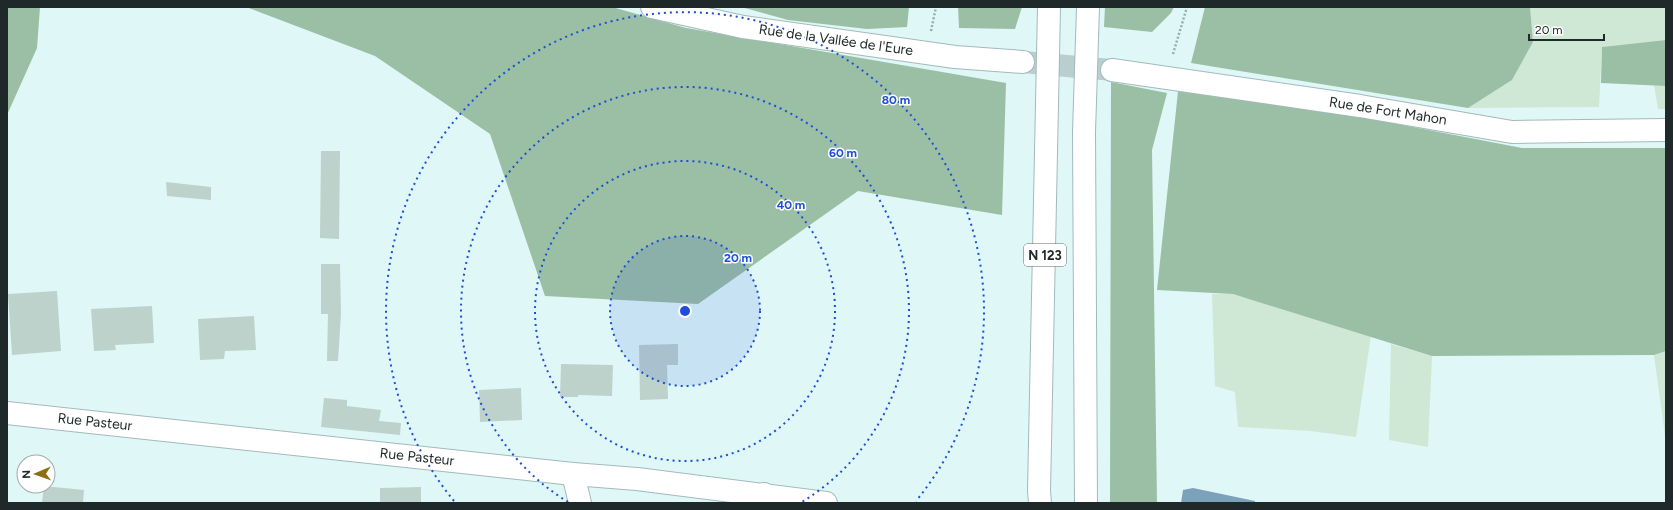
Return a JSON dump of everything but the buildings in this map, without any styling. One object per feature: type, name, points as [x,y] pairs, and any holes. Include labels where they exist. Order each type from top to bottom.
[{"type":"street","name":"Rue de la Vallée de l'Eure","points":[[652,7],[744,27],[955,57],[1022,62]]},
{"type":"street","name":"N 123","points":[[1038,499],[1049,7]]},
{"type":"street","name":"N 123","points":[[1086,503],[1084,132],[1088,7]]},
{"type":"street","name":"Rue de Fort Mahon","points":[[1112,70],[1360,106],[1512,132],[1666,130]]},
{"type":"street","name":"Rue Pasteur","points":[[7,413],[638,480],[763,499],[826,503]]},
{"type":"street","points":[[573,474],[580,503]]},
{"type":"path","points":[[1172,59],[1187,7]]},
{"type":"green space","points":[[7,7],[40,7],[37,48],[7,115]]},
{"type":"green space","points":[[246,7],[612,7],[686,28],[1006,83],[1002,215],[858,191],[698,304],[545,296],[490,134],[375,56]]},
{"type":"green space","points":[[741,7],[909,7],[907,27],[867,29],[788,20]]},
{"type":"green space","points":[[958,7],[1022,7],[1015,29],[959,28]]},
{"type":"green space","points":[[1105,7],[1174,7],[1171,13],[1152,32],[1104,27]]},
{"type":"green space","points":[[1205,7],[1530,7],[1533,42],[1512,80],[1468,108],[1191,63]]},
{"type":"green space","points":[[1530,7],[1666,7],[1666,40],[1602,47],[1599,107],[1468,108],[1512,80],[1533,42]]},
{"type":"green space","points":[[1666,40],[1666,86],[1601,83],[1602,47]]},
{"type":"green space","points":[[1111,82],[1167,93],[1152,150],[1157,503],[1110,503]]},
{"type":"green space","points":[[1179,82],[1522,148],[1666,148],[1666,351],[1654,355],[1432,356],[1233,294],[1157,290]]},
{"type":"green space","points":[[1654,85],[1666,86],[1666,109],[1658,109]]},
{"type":"green space","points":[[1212,294],[1233,294],[1371,335],[1356,437],[1311,431],[1238,427],[1235,392],[1215,386]]},
{"type":"green space","points":[[1391,344],[1432,356],[1428,447],[1389,440]]},
{"type":"green space","points":[[1666,351],[1666,443],[1654,355]]},
{"type":"water","points":[[1193,488],[1255,501],[1255,503],[1181,503],[1183,490]]},
{"type":"tunnel","points":[[1023,62],[1112,70]]}]
